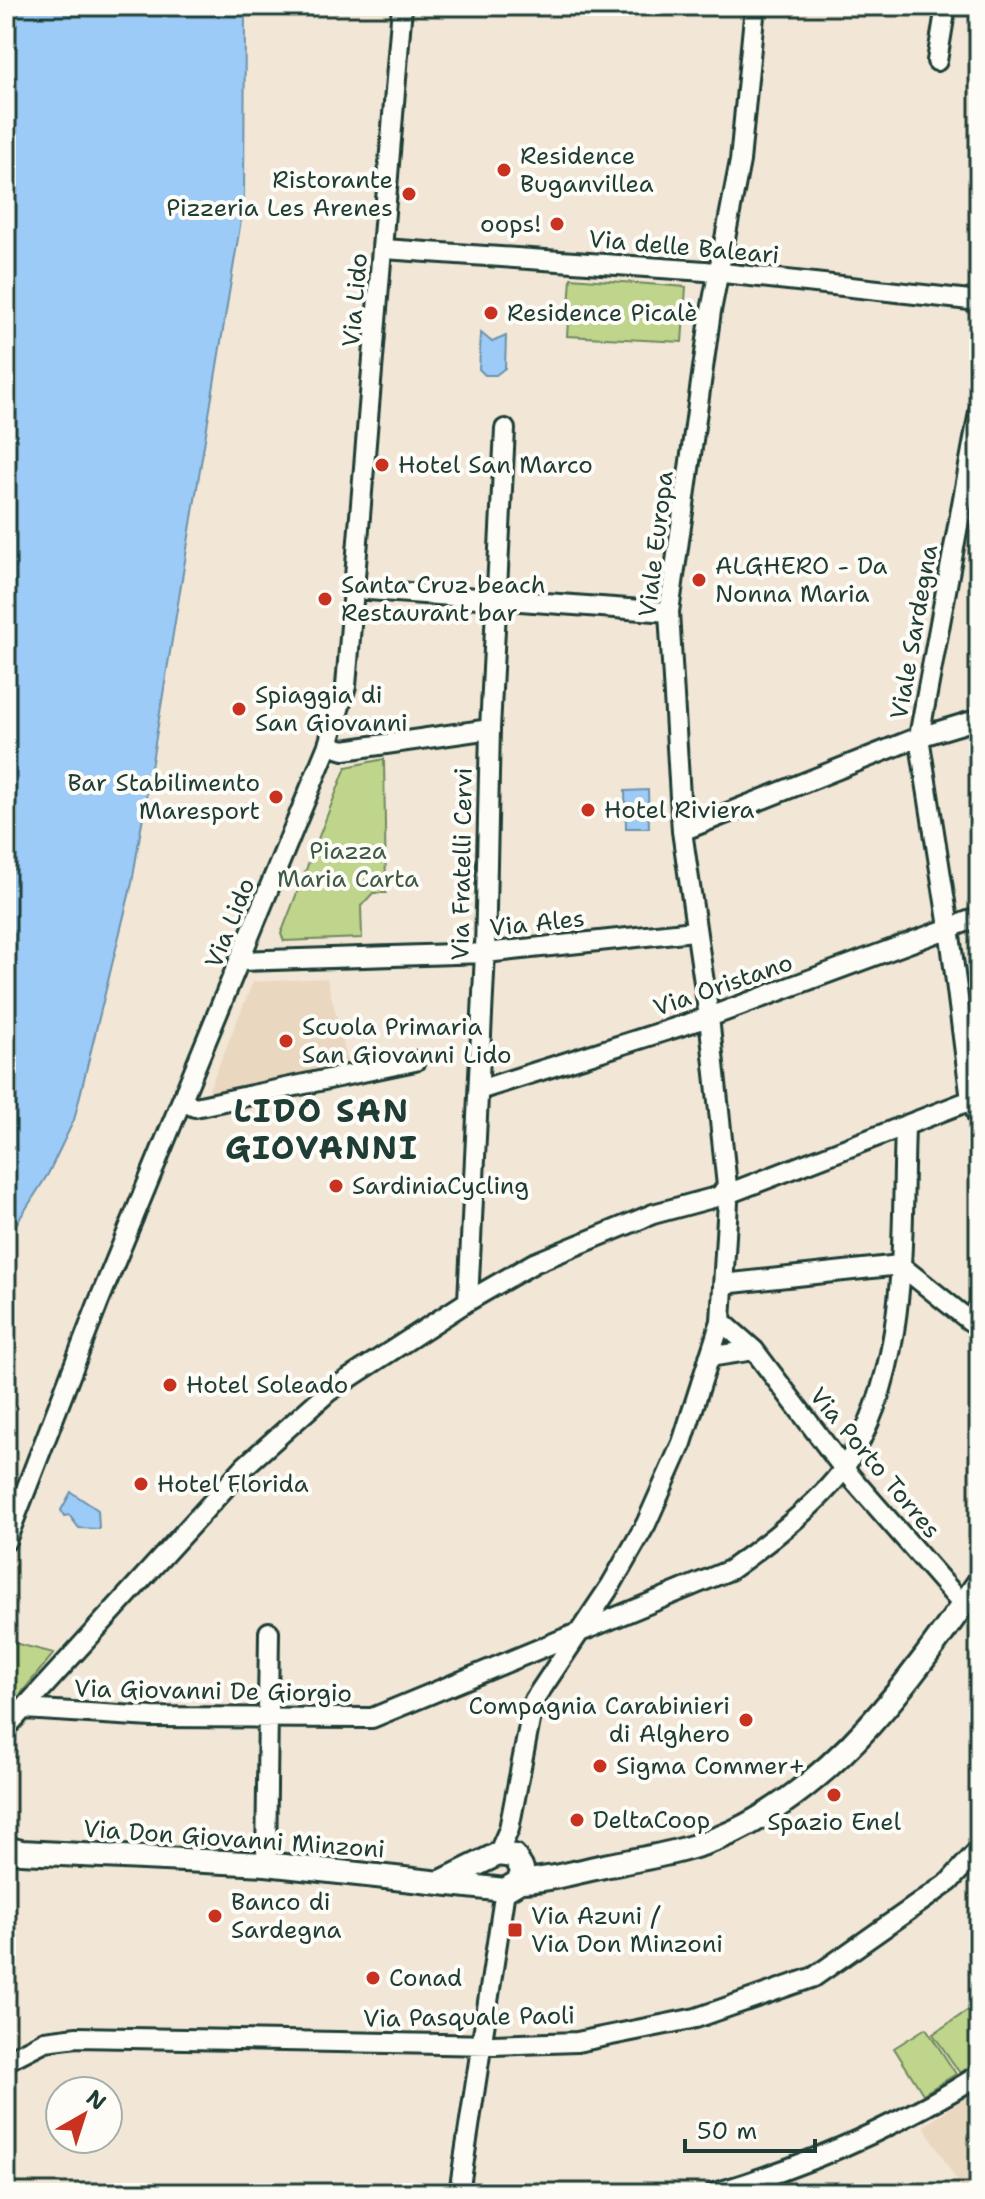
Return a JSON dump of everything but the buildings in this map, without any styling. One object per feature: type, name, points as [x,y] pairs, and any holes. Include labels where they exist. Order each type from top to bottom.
[{"type":"main road","name":"Via Don Giovanni Minzoni","points":[[11,1852],[266,1864],[443,1881],[506,1870],[552,1880],[580,1871],[670,1854],[732,1832],[788,1800],[830,1768],[918,1669],[979,1582]]},
{"type":"street","name":"Via Lido","points":[[6,1541],[99,1301],[184,1102],[328,745],[346,686],[402,6]]},
{"type":"street","name":"Viale Europa","points":[[728,1194],[709,1017],[694,931],[682,831],[669,612],[718,273],[740,161],[755,6]]},
{"type":"street","points":[[937,61],[946,6]]},
{"type":"street","name":"Via delle Baleari","points":[[384,249],[718,273],[979,301]]},
{"type":"street","name":"Viale Sardegna","points":[[979,412],[919,737],[979,1119]]},
{"type":"street","name":"Via Fratelli Cervi","points":[[468,1301],[505,429]]},
{"type":"street","points":[[959,519],[979,519]]},
{"type":"street","points":[[355,589],[669,612]]},
{"type":"street","points":[[682,831],[919,737],[979,719]]},
{"type":"street","points":[[328,745],[344,750],[490,729]]},
{"type":"street","name":"Via Oristano","points":[[479,1090],[709,1017],[979,917]]},
{"type":"street","name":"Via Ales","points":[[241,961],[485,953],[694,931]]},
{"type":"street","points":[[184,1102],[195,1107],[415,1061]]},
{"type":"street","points":[[6,1728],[245,1466],[328,1392],[468,1301],[534,1263],[653,1214],[728,1194],[975,1099]]},
{"type":"street","name":"Via Giovanni De Giorgio","points":[[24,1709],[152,1717],[372,1718],[730,1570],[774,1538],[844,1469],[873,1412],[891,1346],[900,1265],[905,1127]]},
{"type":"street","points":[[459,2193],[484,2045],[506,1870],[543,1702],[555,1667],[611,1585],[646,1524],[682,1443],[721,1321],[728,1194]]},
{"type":"street","points":[[723,1284],[900,1265],[970,1321],[979,1307]]},
{"type":"street","name":"Via Porto Torres","points":[[721,1321],[754,1350],[844,1469],[963,1605]]},
{"type":"street","points":[[709,1357],[754,1350]]},
{"type":"street","points":[[266,1864],[269,1632]]},
{"type":"street","name":"Via Pasquale Paoli","points":[[6,2061],[45,2041],[77,2037],[484,2045],[577,2042],[696,2018],[814,1977],[949,1882],[979,1849]]},
{"type":"street","points":[[715,2193],[825,2154],[921,2112],[979,2075]]},
{"type":"shaded area","name":"Scuola Primaria San Giovanni Lido","points":[[327,978],[348,1063],[208,1092],[253,982]]},
{"type":"shaded area","points":[[979,2088],[979,2193],[964,2193],[924,2126]]},
{"type":"green space","points":[[571,278],[686,287],[682,342],[567,336]]},
{"type":"green space","name":"Piazza Maria Carta","points":[[384,759],[386,893],[373,893],[361,906],[362,938],[284,941],[281,934],[346,767]]},
{"type":"green space","points":[[6,1641],[54,1653],[6,1712]]},
{"type":"green space","points":[[979,2003],[979,2060],[960,2073],[933,2034]]},
{"type":"green space","points":[[926,2028],[956,2074],[923,2094],[894,2048]]},
{"type":"water","points":[[6,6],[245,6],[244,202],[132,883],[74,1120],[48,1174],[6,1240]]},
{"type":"water","points":[[481,333],[492,342],[506,336],[505,368],[496,375],[485,375],[479,369]]},
{"type":"water","points":[[648,790],[649,828],[626,828],[625,791]]},
{"type":"water","points":[[71,1492],[98,1510],[99,1529],[79,1528],[69,1515],[64,1516],[61,1510]]},
{"type":"place","name":"Residence Buganvillea","points":[[504,170]]},
{"type":"place","name":"Ristorante Pizzeria Les Arenes","points":[[409,194]]},
{"type":"place","name":"oops!","points":[[557,224]]},
{"type":"place","name":"Residence Picalè","points":[[491,313]]},
{"type":"place","name":"Hotel San Marco","points":[[382,465]]},
{"type":"place","name":"ALGHERO - Da Nonna Maria","points":[[699,580]]},
{"type":"place","name":"Santa Cruz beach Restaurant bar","points":[[325,599]]},
{"type":"place","name":"Spiaggia di San Giovanni","points":[[239,709]]},
{"type":"place","name":"Bar Stabilimento Maresport","points":[[276,797]]},
{"type":"place","name":"Hotel Riviera","points":[[588,810]]},
{"type":"place","name":"Scuola Primaria San Giovanni Lido","points":[[286,1041]]},
{"type":"place","name":"SardiniaCycling","points":[[336,1186]]},
{"type":"place","name":"Hotel Soleado","points":[[170,1385]]},
{"type":"place","name":"Hotel Florida","points":[[141,1484]]},
{"type":"place","name":"Compagnia Carabinieri di Alghero","points":[[746,1720]]},
{"type":"place","name":"Sigma Commer+","points":[[600,1766]]},
{"type":"place","name":"Spazio Enel","points":[[834,1795]]},
{"type":"place","name":"DeltaCoop","points":[[577,1820]]},
{"type":"place","name":"Banco di Sardegna","points":[[215,1916]]},
{"type":"place","name":"Via Azuni / Via Don Minzoni","points":[[515,1930]]},
{"type":"place","name":"Conad","points":[[373,1978]]},
{"type":"district","name":"LIDO SAN GIOVANNI","points":[[322,1130]]}]
